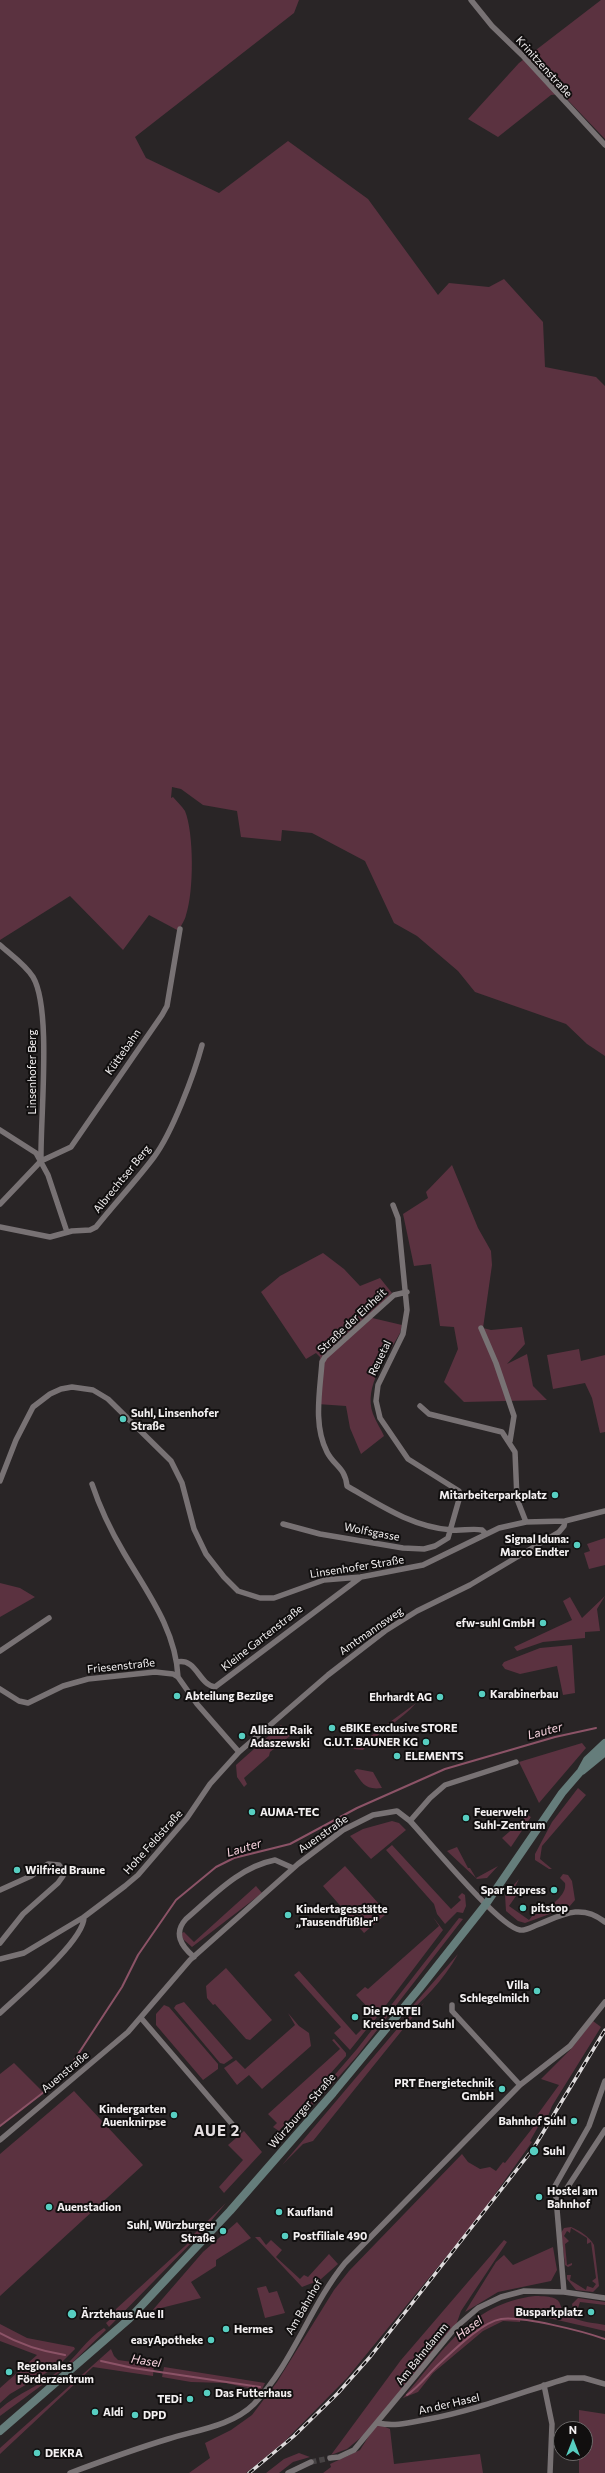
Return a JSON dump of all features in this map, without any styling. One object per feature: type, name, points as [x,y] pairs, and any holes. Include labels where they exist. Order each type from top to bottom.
[{"type":"main road","name":"Würzburger Straße","points":[[0,2431],[129,2319],[230,2211],[333,2093],[486,1904],[543,1818],[581,1771],[587,1760],[605,1743]]},
{"type":"main road","name":"Würzburger Straße","points":[[581,1771],[605,1752]]},
{"type":"street","name":"Krinitzenstraße","points":[[471,0],[492,26],[522,55],[605,145]]},
{"type":"street","name":"Küttebahn","points":[[41,1161],[70,1147],[139,1045],[162,1015],[167,1006],[180,929]]},
{"type":"street","name":"Linsenhofer Berg","points":[[0,945],[28,969],[38,987],[42,1016],[41,1161]]},
{"type":"street","name":"Albrechtser Berg","points":[[0,1227],[50,1237],[67,1232],[90,1230],[96,1227],[155,1156],[171,1125],[197,1064],[202,1045]]},
{"type":"street","points":[[0,1130],[36,1153],[48,1175],[67,1232]]},
{"type":"street","points":[[0,1204],[41,1161]]},
{"type":"street","name":"Reuetal","points":[[393,1206],[398,1218],[406,1292],[403,1334],[378,1385],[376,1401],[380,1418],[408,1459],[459,1491],[460,1496],[452,1530]]},
{"type":"street","name":"Straße der Einheit","points":[[406,1292],[394,1295],[325,1357],[322,1362],[319,1411],[320,1435],[328,1453],[344,1470],[347,1486],[394,1514],[421,1524],[452,1530]]},
{"type":"street","points":[[480,1328],[496,1363],[514,1416],[510,1442]]},
{"type":"street","name":"Linsenhofer Straße","points":[[0,1481],[16,1440],[33,1407],[50,1394],[61,1389],[84,1387],[108,1399],[172,1461],[182,1483],[198,1540],[224,1577],[238,1591],[255,1598],[274,1598],[314,1582],[361,1577],[432,1563],[499,1528],[526,1522],[564,1521],[605,1511]]},
{"type":"street","points":[[420,1406],[429,1414],[491,1427],[502,1432],[510,1442],[517,1462],[517,1499],[526,1522]]},
{"type":"street","points":[[92,1484],[103,1514],[124,1553],[152,1596],[177,1662],[178,1677],[197,1704],[239,1752]]},
{"type":"street","name":"Amtmannsweg","points":[[223,1769],[239,1752],[328,1675],[385,1631],[417,1611],[470,1585],[559,1532],[564,1526],[564,1521]]},
{"type":"street","name":"Wolfsgasse","points":[[283,1524],[320,1534],[403,1548],[424,1549],[435,1546],[448,1538],[452,1530]]},
{"type":"street","points":[[452,1530],[478,1529],[482,1530],[486,1534]]},
{"type":"street","name":"Kleine Gartenstraße","points":[[177,1662],[189,1663],[210,1686],[215,1687],[361,1577]]},
{"type":"street","points":[[0,1651],[49,1618]]},
{"type":"street","name":"Friesenstraße","points":[[0,1689],[19,1701],[28,1703],[64,1686],[88,1679],[155,1672],[178,1677]]},
{"type":"street","points":[[410,1821],[430,1798],[445,1786],[516,1762]]},
{"type":"street","name":"Hohe Feldstraße","points":[[0,1959],[24,1953],[84,1917],[138,1875],[187,1818],[223,1769]]},
{"type":"street","name":"Auenstraße","points":[[0,2140],[141,2018],[194,1957],[293,1868],[343,1830],[373,1815],[397,1811],[410,1821],[486,1904]]},
{"type":"street","name":"Auenstraße","points":[[194,1957],[181,1942],[179,1928],[215,1894],[237,1875],[270,1861],[280,1861],[293,1868]]},
{"type":"street","points":[[0,1890],[31,1876],[48,1864],[59,1865],[62,1869],[63,1876],[58,1883],[23,1914],[0,1943]]},
{"type":"street","points":[[486,1904],[502,1920],[518,1930],[581,1911],[593,1914],[605,1922]]},
{"type":"street","points":[[0,2013],[68,1947],[83,1926],[84,1917]]},
{"type":"street","name":"Am Bahnhof","points":[[70,2473],[168,2439],[234,2419],[254,2404],[275,2378],[328,2284],[345,2263],[520,2085],[570,2046],[605,2002]]},
{"type":"street","points":[[452,2005],[452,2011],[520,2085]]},
{"type":"street","points":[[141,2018],[238,2131]]},
{"type":"street","points":[[564,2292],[555,2186],[589,2126],[605,2081]]},
{"type":"street","points":[[567,2188],[605,2130]]},
{"type":"street","name":"Am Bahndamm","points":[[378,2424],[455,2328],[478,2308],[513,2293],[564,2292],[605,2298]]},
{"type":"street","name":"An der Hasel","points":[[378,2424],[389,2426],[466,2412],[568,2378],[584,2378],[605,2384]]},
{"type":"street","points":[[544,2385],[552,2424],[550,2473]]},
{"type":"street","points":[[330,2458],[339,2457],[354,2450],[378,2424]]},
{"type":"street","points":[[288,2473],[311,2462]]},
{"type":"shaded area","points":[[0,0],[299,0],[294,13],[135,137],[146,158],[219,193],[288,141],[368,199],[438,295],[449,283],[489,287],[504,279],[543,322],[545,367],[596,377],[605,386],[605,1056],[587,1044],[566,1024],[475,992],[458,971],[417,936],[394,923],[365,861],[312,833],[282,830],[281,841],[241,837],[237,811],[203,805],[181,789],[172,787],[171,798],[173,797],[185,811],[188,821],[192,863],[189,905],[179,931],[149,915],[123,950],[70,896],[0,940]]},
{"type":"shaded area","points":[[601,0],[605,0],[605,139],[562,94],[551,95],[498,137],[468,119],[519,63]]},
{"type":"shaded area","points":[[452,1165],[478,1228],[491,1251],[492,1265],[483,1328],[491,1330],[522,1327],[525,1344],[507,1364],[527,1354],[533,1386],[547,1400],[464,1402],[444,1382],[458,1349],[454,1327],[440,1326],[431,1264],[414,1266],[403,1214],[428,1198],[426,1192]]},
{"type":"shaded area","points":[[323,1253],[344,1269],[360,1286],[380,1278],[392,1293],[368,1317],[402,1325],[400,1333],[378,1372],[371,1393],[373,1414],[384,1436],[361,1454],[350,1428],[346,1406],[317,1404],[320,1357],[316,1353],[306,1359],[261,1292],[280,1276]]},
{"type":"shaded area","points":[[579,1349],[581,1361],[605,1355],[605,1432],[600,1433],[592,1398],[585,1383],[553,1389],[547,1355]]},
{"type":"shaded area","points":[[605,1538],[605,1565],[589,1569],[584,1553],[590,1551],[587,1544]]},
{"type":"shaded area","points":[[0,1583],[20,1588],[35,1597],[0,1617]]},
{"type":"shaded area","points":[[605,1596],[597,1609],[600,1631],[585,1632],[585,1638],[543,1642],[517,1651],[514,1647],[572,1620],[563,1601],[570,1597],[582,1618]]},
{"type":"shaded area","points":[[572,1645],[575,1693],[563,1695],[557,1666],[520,1674],[505,1669],[502,1665],[504,1662],[540,1648]]},
{"type":"shaded area","points":[[416,1703],[404,1715],[369,1743],[363,1750],[353,1749]]},
{"type":"shaded area","points":[[281,1725],[289,1733],[293,1730],[295,1732],[270,1752],[269,1756],[244,1778],[247,1784],[244,1787],[237,1777],[236,1765]]},
{"type":"shaded area","points":[[582,1743],[586,1748],[539,1803],[519,1762]]},
{"type":"shaded area","points":[[357,1769],[373,1772],[382,1788],[372,1788],[365,1785],[354,1771]]},
{"type":"shaded area","points":[[578,1788],[586,1795],[542,1846],[540,1859],[552,1869],[549,1869],[535,1860],[535,1854],[552,1822]]},
{"type":"shaded area","points":[[526,1814],[531,1817],[511,1847],[502,1838],[523,1820]]},
{"type":"shaded area","points":[[392,1821],[399,1823],[406,1830],[371,1859],[350,1836],[363,1829]]},
{"type":"shaded area","points":[[392,1845],[451,1909],[461,1900],[458,1897],[462,1893],[465,1895],[466,1906],[463,1913],[457,1912],[445,1924],[437,1914],[434,1904],[386,1850]]},
{"type":"shaded area","points":[[457,1847],[468,1868],[470,1868],[476,1878],[498,1866],[487,1878],[477,1879],[447,1851]]},
{"type":"shaded area","points":[[345,1866],[379,1904],[366,1916],[377,1907],[385,1915],[364,1933],[323,1886]]},
{"type":"shaded area","points":[[563,1874],[568,1875],[572,1881],[575,1900],[569,1907],[525,1923],[518,1921],[506,1911],[505,1895],[519,1879],[512,1893],[516,1896],[509,1906],[529,1920],[533,1915],[541,1913],[546,1907],[549,1908],[564,1891],[565,1883],[560,1878]]},
{"type":"shaded area","points":[[256,1886],[262,1893],[192,1947],[184,1940],[180,1934],[184,1932],[194,1942]]},
{"type":"shaded area","points":[[433,1917],[443,1930],[374,2021],[370,2018],[374,2014],[356,1995],[365,1987],[368,1989],[439,1926]]},
{"type":"shaded area","points":[[459,1918],[463,1919],[357,2056],[321,2097],[295,2121],[357,2049]]},
{"type":"shaded area","points":[[458,1954],[446,1973],[432,1990],[401,2019]]},
{"type":"shaded area","points":[[226,1968],[272,2020],[250,2040],[246,2039],[215,2004],[213,2005],[207,1998],[206,1986]]},
{"type":"shaded area","points":[[299,1971],[356,2035],[365,2026],[363,2023],[366,2021],[370,2025],[350,2050],[334,2033],[341,2027],[294,1975]]},
{"type":"shaded area","points":[[184,2002],[233,2058],[224,2064],[220,2063],[174,2008],[176,2005]]},
{"type":"shaded area","points":[[424,2003],[313,2141],[303,2144],[282,2165],[403,2022]]},
{"type":"shaded area","points":[[164,2005],[169,2007],[218,2064],[218,2069],[203,2080],[156,2025],[156,2014]]},
{"type":"shaded area","points":[[288,2013],[299,2026],[309,2033],[311,2046],[262,2089],[249,2075],[237,2085],[224,2068],[236,2060],[245,2069],[295,2025]]},
{"type":"shaded area","points":[[593,2021],[601,2027],[552,2106],[548,2116],[543,2118],[530,2141],[532,2142],[495,2194],[496,2196],[347,2378],[282,2444],[246,2473],[189,2473],[210,2458],[205,2443],[231,2430],[252,2415],[277,2382],[334,2290],[349,2271],[462,2154],[468,2162],[480,2169],[490,2167],[496,2171],[503,2162],[505,2163],[538,2121],[535,2118],[559,2085],[541,2079],[571,2049]]},
{"type":"shaded area","points":[[334,2039],[346,2053],[346,2056],[279,2131],[273,2127],[277,2123],[268,2114],[340,2049],[332,2040]]},
{"type":"shaded area","points":[[14,2063],[43,2092],[0,2126],[0,2074]]},
{"type":"shaded area","name":"Auenstadion","points":[[74,2091],[143,2165],[0,2296],[0,2154]]},
{"type":"shaded area","points":[[244,2131],[262,2152],[224,2193],[219,2187],[243,2160],[228,2145]]},
{"type":"shaded area","points":[[226,2203],[201,2233],[109,2327],[106,2323],[115,2315],[116,2309],[185,2246],[195,2236],[194,2234]]},
{"type":"shaded area","points":[[237,2222],[251,2238],[216,2260],[216,2266],[191,2282],[201,2298],[153,2310],[154,2315],[151,2312],[203,2252]]},
{"type":"shaded area","points":[[571,2227],[584,2234],[594,2245],[599,2286],[593,2292],[576,2290],[567,2279],[567,2275],[571,2275],[570,2280],[586,2290],[587,2286],[593,2288],[596,2284],[592,2281],[596,2278],[591,2242],[587,2244],[587,2238],[571,2228],[570,2233],[567,2231],[564,2236],[569,2241],[565,2244],[567,2265],[572,2263],[572,2265],[568,2267],[565,2265],[561,2233],[564,2228]]},
{"type":"shaded area","points":[[255,2237],[260,2237],[266,2245],[271,2240],[282,2250],[276,2257],[300,2279],[304,2275],[308,2277],[329,2254],[338,2264],[320,2280],[302,2287]]},
{"type":"shaded area","points":[[504,2240],[507,2242],[461,2311],[455,2328],[378,2424],[390,2429],[394,2464],[480,2454],[483,2473],[323,2473],[331,2467],[330,2464],[360,2450],[376,2425],[347,2449],[331,2455],[401,2360]]},
{"type":"shaded area","points":[[553,2247],[557,2270],[551,2281],[498,2292],[465,2312],[496,2262],[504,2255],[513,2265]]},
{"type":"shaded area","points":[[266,2286],[269,2293],[277,2291],[285,2313],[265,2318],[257,2288]]},
{"type":"shaded area","points":[[535,2296],[554,2298],[558,2300],[566,2314],[579,2320],[605,2325],[605,2331],[540,2316],[521,2316],[520,2322],[503,2321],[483,2331],[433,2373],[418,2392],[403,2398],[445,2348],[459,2333],[475,2320],[492,2309],[512,2301]]},
{"type":"shaded area","points":[[578,2298],[605,2302],[605,2305],[580,2302],[577,2311],[573,2309],[572,2304]]},
{"type":"shaded area","points":[[0,2324],[27,2338],[74,2347],[75,2349],[58,2366],[10,2394],[0,2403],[0,2388],[37,2355],[0,2341]]},
{"type":"shaded area","points":[[104,2328],[106,2330],[72,2363],[0,2416],[0,2409],[7,2403],[60,2370],[72,2360],[92,2337]]},
{"type":"shaded area","points":[[111,2349],[114,2356],[118,2360],[154,2365],[153,2376],[93,2367],[0,2454],[0,2448]]},
{"type":"shaded area","points":[[164,2367],[265,2383],[261,2391],[226,2383],[191,2382],[162,2377]]},
{"type":"shaded area","points":[[579,2410],[605,2414],[605,2473],[579,2473],[579,2461],[593,2461],[593,2421],[579,2421]]},
{"type":"shaded area","points":[[299,2453],[310,2457],[293,2462],[279,2473],[266,2473],[284,2459]]},
{"type":"waterway","name":"Lauter","points":[[0,2126],[53,2085],[69,2068],[122,1987],[138,1955],[176,1900],[216,1867],[234,1858],[290,1844],[357,1808],[445,1769],[555,1737],[596,1728]]},
{"type":"waterway","name":"Hasel","points":[[407,2395],[469,2337],[493,2321],[511,2319],[538,2322],[568,2328],[605,2339]]},
{"type":"waterway","name":"Hasel","points":[[0,2333],[31,2347],[65,2355]]},
{"type":"waterway","name":"Hasel","points":[[101,2361],[133,2368],[260,2387]]},
{"type":"tunnel","points":[[311,2462],[330,2458]]},
{"type":"railway","points":[[249,2473],[294,2436],[338,2393],[370,2357],[533,2149],[605,2030]]},
{"type":"place","name":"Suhl, Linsenhofer Straße","points":[[123,1419]]},
{"type":"place","name":"Mitarbeiterparkplatz","points":[[555,1495]]},
{"type":"place","name":"Signal Iduna: Marco Endter","points":[[577,1545]]},
{"type":"place","name":"efw-suhl GmbH","points":[[543,1623]]},
{"type":"place","name":"Karabinerbau","points":[[482,1694]]},
{"type":"place","name":"Abteilung Bezüge","points":[[177,1696]]},
{"type":"place","name":"Ehrhardt AG","points":[[440,1697]]},
{"type":"place","name":"eBIKE exclusive STORE","points":[[332,1728]]},
{"type":"place","name":"Allianz: Raik Adaszewski","points":[[242,1736]]},
{"type":"place","name":"G.U.T. BAUNER KG","points":[[426,1742]]},
{"type":"place","name":"ELEMENTS","points":[[397,1756]]},
{"type":"place","name":"AUMA-TEC","points":[[252,1812]]},
{"type":"place","name":"Feuerwehr Suhl-Zentrum","points":[[466,1818]]},
{"type":"place","name":"Wilfried Braune","points":[[17,1870]]},
{"type":"place","name":"Spar Express","points":[[554,1890]]},
{"type":"place","name":"pitstop","points":[[523,1908]]},
{"type":"place","name":"Kindertagesstätte „Tausendfüßler\"","points":[[288,1915]]},
{"type":"place","name":"Villa Schlegelmilch","points":[[537,1991]]},
{"type":"place","name":"Die PARTEI Kreisverband Suhl","points":[[355,2017]]},
{"type":"place","name":"PRT Energietechnik GmbH","points":[[502,2089]]},
{"type":"place","name":"Kindergarten Auenknirpse","points":[[174,2115]]},
{"type":"place","name":"Bahnhof Suhl","points":[[574,2121]]},
{"type":"place","name":"Suhl","points":[[534,2151]]},
{"type":"place","name":"Hostel am Bahnhof","points":[[539,2197]]},
{"type":"place","name":"Auenstadion","points":[[49,2207]]},
{"type":"place","name":"Kaufland","points":[[279,2212]]},
{"type":"place","name":"Suhl, Würzburger Straße","points":[[223,2231]]},
{"type":"place","name":"Postfiliale 490","points":[[285,2236]]},
{"type":"place","name":"Busparkplatz","points":[[591,2312]]},
{"type":"place","name":"Ärztehaus Aue II","points":[[72,2314]]},
{"type":"place","name":"Hermes","points":[[226,2329]]},
{"type":"place","name":"easyApotheke","points":[[211,2340]]},
{"type":"place","name":"Regionales Förderzentrum","points":[[9,2372]]},
{"type":"place","name":"Das Futterhaus","points":[[207,2393]]},
{"type":"place","name":"TEDi","points":[[190,2399]]},
{"type":"place","name":"Aldi","points":[[95,2412]]},
{"type":"place","name":"DPD","points":[[135,2415]]},
{"type":"place","name":"DEKRA","points":[[37,2453]]},
{"type":"district","name":"AUE 2","points":[[217,2131]]}]
